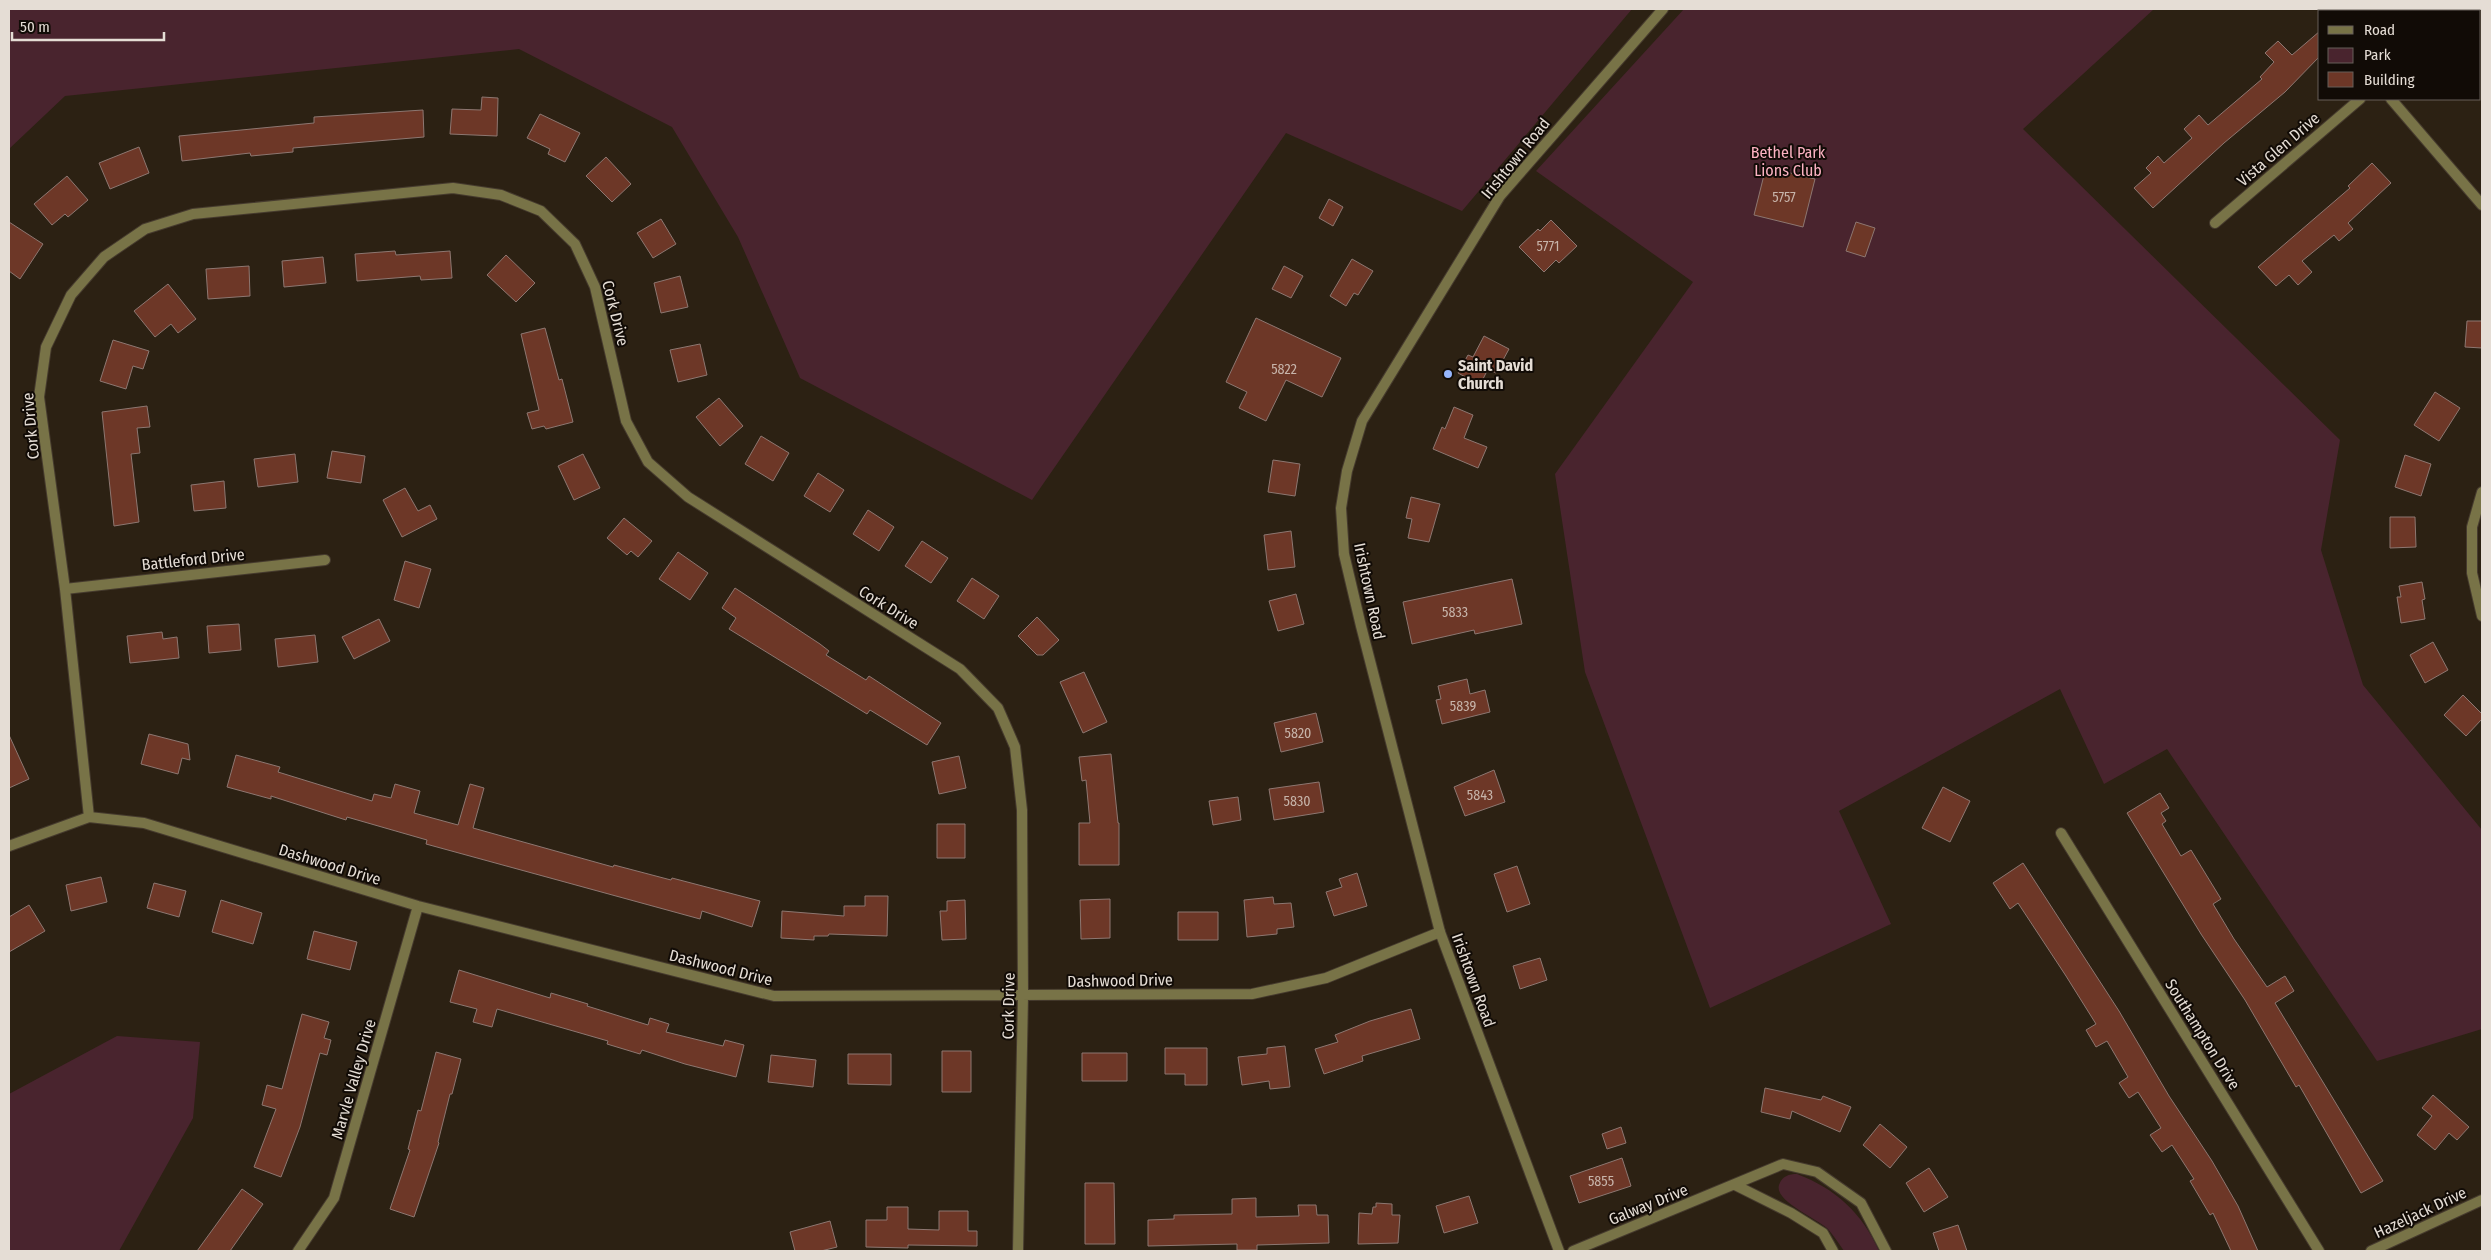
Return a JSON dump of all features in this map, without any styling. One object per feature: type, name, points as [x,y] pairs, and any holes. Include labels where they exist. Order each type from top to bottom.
[{"type":"street","name":"Irishtown Road","points":[[1559,1251],[1440,932],[1344,554],[1341,508],[1347,471],[1362,422],[1500,196],[1663,9]]},
{"type":"street","name":"Vista Glen Drive","points":[[2216,223],[2359,100]]},
{"type":"street","points":[[2392,100],[2482,205]]},
{"type":"street","name":"Cork Drive","points":[[89,817],[65,589],[39,397],[46,347],[71,295],[104,257],[145,229],[194,214],[453,188],[501,195],[540,211],[575,244],[596,287],[626,421],[648,462],[688,497],[960,669],[998,708],[1015,747],[1022,810],[1023,996],[1018,1251]]},
{"type":"street","points":[[2482,492],[2472,527],[2472,573],[2482,616]]},
{"type":"street","name":"Battleford Drive","points":[[65,589],[325,560]]},
{"type":"street","name":"Dashwood Drive","points":[[9,846],[89,817],[144,823],[418,906],[774,996],[1252,994],[1326,978],[1440,932]]},
{"type":"street","name":"Southampton Drive","points":[[2061,833],[2319,1251]]},
{"type":"street","name":"Marvle Valley Drive","points":[[298,1251],[334,1198],[418,906]]},
{"type":"street","name":"Galway Drive","points":[[1573,1251],[1735,1186],[1783,1164],[1817,1172],[1861,1204],[1886,1251]]},
{"type":"street","points":[[1735,1186],[1790,1213],[1823,1233],[1833,1251]]},
{"type":"street","name":"Hazeljack Drive","points":[[2371,1251],[2482,1200]]},
{"type":"green space","points":[[9,9],[1632,9],[1462,211],[1286,133],[1032,500],[800,378],[738,237],[672,127],[519,49],[65,96],[9,149]]},
{"type":"green space","name":"Bethel Park Lions Club","points":[[1684,9],[2154,9],[2023,129],[2340,440],[2321,550],[2363,685],[2482,830],[2482,1029],[2377,1061],[2167,749],[2104,784],[2060,689],[1839,811],[1891,924],[1710,1008],[1585,672],[1555,474],[1693,282],[1536,171]]},
{"type":"green space","points":[[117,1036],[200,1042],[193,1118],[119,1251],[9,1251],[9,1094]]},
{"type":"green space","points":[[1797,1174],[1824,1187],[1846,1204],[1864,1225],[1879,1251],[1844,1251],[1828,1229],[1789,1203],[1779,1191],[1779,1185],[1786,1176]]},
{"type":"building","points":[[2318,33],[2318,58],[2285,92],[2224,143],[2153,208],[2134,188],[2151,173],[2146,168],[2158,156],[2164,163],[2192,138],[2184,129],[2199,115],[2208,125],[2262,79],[2260,77],[2274,62],[2265,53],[2278,41],[2292,55]]},
{"type":"building","points":[[482,97],[498,98],[497,136],[450,134],[452,109],[481,110]]},
{"type":"building","points":[[423,110],[424,137],[293,148],[293,152],[251,156],[250,153],[182,161],[179,136],[314,123],[314,117]]},
{"type":"building","points":[[540,114],[580,133],[565,162],[548,154],[550,149],[527,138]]},
{"type":"building","points":[[139,147],[149,173],[110,189],[99,163]]},
{"type":"building","points":[[606,157],[631,184],[612,202],[586,176]]},
{"type":"building","points":[[2372,163],[2391,183],[2348,223],[2353,229],[2339,241],[2334,235],[2302,261],[2312,272],[2298,285],[2289,275],[2276,286],[2258,267],[2350,188],[2348,186]]},
{"type":"building","points":[[1766,167],[1815,179],[1803,227],[1754,215]]},
{"type":"building","points":[[67,176],[88,200],[68,217],[65,214],[52,225],[34,204]]},
{"type":"building","points":[[1329,199],[1343,207],[1333,226],[1319,218]]},
{"type":"building","points":[[661,219],[676,244],[653,258],[637,233]]},
{"type":"building","points":[[1551,220],[1577,246],[1559,263],[1556,260],[1544,272],[1519,247],[1538,229],[1540,231]]},
{"type":"building","points":[[9,222],[43,244],[20,279],[9,271]]},
{"type":"building","points":[[1856,222],[1875,228],[1865,257],[1846,251]]},
{"type":"building","points":[[395,251],[396,255],[450,251],[452,278],[421,280],[420,276],[357,281],[355,254]]},
{"type":"building","points":[[506,255],[535,283],[516,302],[487,275]]},
{"type":"building","points":[[323,257],[326,283],[284,287],[282,261]]},
{"type":"building","points":[[1352,259],[1373,271],[1358,295],[1354,293],[1346,306],[1330,296]]},
{"type":"building","points":[[249,266],[250,296],[208,299],[206,269]]},
{"type":"building","points":[[1284,266],[1303,276],[1291,298],[1272,289]]},
{"type":"building","points":[[680,276],[688,307],[661,313],[654,283]]},
{"type":"building","points":[[168,284],[196,319],[178,333],[171,324],[155,337],[134,311]]},
{"type":"building","points":[[1256,318],[1341,358],[1322,397],[1286,380],[1266,421],[1239,408],[1247,392],[1226,382]]},
{"type":"building","points":[[2467,321],[2482,321],[2482,348],[2465,347]]},
{"type":"building","points":[[545,328],[559,380],[562,379],[573,422],[546,429],[544,426],[532,429],[527,413],[539,410],[521,334]]},
{"type":"building","points":[[1484,336],[1509,349],[1496,373],[1488,369],[1480,385],[1458,373],[1468,355],[1473,357]]},
{"type":"building","points":[[113,340],[149,351],[143,369],[133,366],[126,389],[100,381]]},
{"type":"building","points":[[700,344],[707,375],[678,382],[670,350]]},
{"type":"building","points":[[2435,392],[2460,408],[2439,441],[2414,425]]},
{"type":"building","points":[[719,398],[743,426],[720,446],[696,417]]},
{"type":"building","points":[[147,406],[150,427],[137,428],[140,453],[131,454],[139,522],[114,526],[102,412]]},
{"type":"building","points":[[1454,407],[1473,415],[1464,438],[1487,447],[1478,468],[1433,449],[1442,427],[1445,429]]},
{"type":"building","points":[[761,436],[789,453],[773,481],[745,464]]},
{"type":"building","points":[[332,451],[365,456],[361,483],[327,478]]},
{"type":"building","points":[[295,454],[298,482],[258,487],[254,459]]},
{"type":"building","points":[[583,454],[600,488],[574,500],[558,466]]},
{"type":"building","points":[[2405,455],[2431,464],[2421,496],[2395,487]]},
{"type":"building","points":[[1273,460],[1300,464],[1295,496],[1268,492]]},
{"type":"building","points":[[818,473],[844,490],[830,512],[804,496]]},
{"type":"building","points":[[224,481],[226,508],[194,511],[191,485]]},
{"type":"building","points":[[405,488],[418,511],[430,505],[437,519],[402,537],[383,500]]},
{"type":"building","points":[[1411,497],[1440,504],[1429,542],[1408,538],[1412,519],[1406,518]]},
{"type":"building","points":[[868,510],[894,527],[879,551],[853,534]]},
{"type":"building","points":[[2390,517],[2415,517],[2416,547],[2390,548]]},
{"type":"building","points":[[624,518],[652,541],[638,557],[631,551],[627,555],[607,538]]},
{"type":"building","points":[[1291,531],[1295,567],[1268,570],[1264,535]]},
{"type":"building","points":[[922,541],[948,558],[931,583],[905,566]]},
{"type":"building","points":[[678,552],[708,573],[690,600],[659,579]]},
{"type":"building","points":[[405,561],[431,569],[419,608],[394,600]]},
{"type":"building","points":[[972,578],[999,596],[984,619],[957,601]]},
{"type":"building","points":[[1512,579],[1522,624],[1475,634],[1474,630],[1412,644],[1403,602]]},
{"type":"building","points":[[2422,582],[2425,599],[2422,600],[2425,619],[2401,623],[2397,597],[2401,597],[2399,586]]},
{"type":"building","points":[[735,588],[820,644],[829,651],[826,655],[866,680],[869,676],[941,723],[927,745],[870,710],[867,714],[729,629],[736,618],[722,608]]},
{"type":"building","points":[[1296,594],[1304,624],[1278,631],[1269,601]]},
{"type":"building","points":[[1037,617],[1059,640],[1043,655],[1037,655],[1018,636]]},
{"type":"building","points":[[379,619],[390,641],[354,659],[342,637]]},
{"type":"building","points":[[239,624],[241,650],[209,653],[207,626]]},
{"type":"building","points":[[162,632],[163,639],[177,637],[179,658],[130,663],[127,636]]},
{"type":"building","points":[[315,635],[318,662],[278,667],[275,639]]},
{"type":"building","points":[[2433,642],[2448,670],[2425,683],[2410,655]]},
{"type":"building","points":[[1084,672],[1107,722],[1083,733],[1060,682]]},
{"type":"building","points":[[1467,679],[1470,694],[1485,690],[1490,712],[1442,724],[1436,700],[1441,699],[1438,686]]},
{"type":"building","points":[[2463,695],[2482,714],[2482,719],[2466,736],[2444,715]]},
{"type":"building","points":[[1316,713],[1323,742],[1281,752],[1274,723]]},
{"type":"building","points":[[149,734],[188,744],[190,760],[182,758],[178,774],[141,764]]},
{"type":"building","points":[[9,735],[29,779],[9,788]]},
{"type":"building","points":[[1111,754],[1119,823],[1119,865],[1079,865],[1079,823],[1090,823],[1086,780],[1082,781],[1079,757]]},
{"type":"building","points":[[236,755],[280,767],[278,772],[372,801],[374,794],[391,798],[395,784],[420,791],[414,813],[458,825],[470,784],[484,788],[473,828],[613,867],[614,865],[671,880],[672,878],[760,901],[752,927],[702,911],[700,919],[426,844],[427,840],[347,817],[346,820],[271,796],[271,799],[227,787]]},
{"type":"building","points":[[959,756],[966,788],[939,794],[932,762]]},
{"type":"building","points":[[1494,770],[1505,802],[1465,816],[1454,787]]},
{"type":"building","points":[[1319,782],[1324,812],[1274,820],[1269,789]]},
{"type":"building","points":[[1943,787],[1970,801],[1950,842],[1922,828]]},
{"type":"building","points":[[2160,793],[2169,808],[2161,813],[2166,821],[2162,824],[2181,856],[2191,850],[2221,899],[2213,904],[2234,939],[2267,987],[2285,976],[2294,991],[2275,1003],[2383,1181],[2361,1193],[2299,1085],[2296,1087],[2245,1000],[2201,934],[2127,813]]},
{"type":"building","points":[[1238,797],[1241,820],[1213,825],[1209,801]]},
{"type":"building","points":[[937,824],[965,824],[965,858],[937,858]]},
{"type":"building","points":[[2023,863],[2119,1011],[2169,1096],[2212,1161],[2238,1206],[2258,1251],[2231,1251],[2213,1213],[2210,1215],[2190,1181],[2194,1179],[2172,1145],[2162,1152],[2150,1135],[2161,1128],[2138,1092],[2129,1098],[2119,1083],[2128,1077],[2107,1041],[2096,1047],[2086,1030],[2096,1024],[2066,976],[2018,903],[2010,909],[1993,883]]},
{"type":"building","points":[[1517,866],[1530,904],[1507,912],[1494,874]]},
{"type":"building","points":[[1357,873],[1367,906],[1334,916],[1326,892],[1342,887],[1339,879]]},
{"type":"building","points":[[101,877],[107,902],[71,911],[66,885]]},
{"type":"building","points":[[154,883],[186,891],[179,917],[147,908]]},
{"type":"building","points":[[865,896],[888,896],[887,936],[829,934],[828,936],[814,936],[814,940],[781,938],[782,911],[844,916],[844,906],[865,906]]},
{"type":"building","points":[[1273,897],[1274,904],[1291,903],[1294,927],[1277,929],[1277,934],[1247,937],[1244,900]]},
{"type":"building","points":[[1110,899],[1110,938],[1081,939],[1080,900]]},
{"type":"building","points":[[221,900],[262,913],[253,944],[212,932]]},
{"type":"building","points":[[965,900],[966,939],[942,940],[940,911],[947,911],[947,901]]},
{"type":"building","points":[[29,905],[45,931],[9,952],[9,917]]},
{"type":"building","points":[[1178,912],[1218,912],[1218,940],[1178,940]]},
{"type":"building","points":[[314,931],[357,942],[350,970],[307,959]]},
{"type":"building","points":[[1540,958],[1547,980],[1520,989],[1513,966]]},
{"type":"building","points":[[459,970],[550,998],[551,993],[648,1025],[650,1018],[669,1024],[666,1032],[723,1046],[725,1040],[744,1045],[736,1077],[685,1064],[642,1050],[640,1054],[607,1044],[608,1041],[497,1009],[492,1027],[473,1022],[477,1009],[450,1002]]},
{"type":"building","points":[[1411,1009],[1420,1039],[1362,1056],[1363,1061],[1324,1074],[1315,1049],[1338,1042],[1335,1035],[1370,1021]]},
{"type":"building","points":[[302,1014],[329,1022],[324,1038],[331,1040],[327,1055],[320,1053],[300,1127],[281,1177],[254,1167],[276,1109],[262,1105],[267,1085],[282,1089]]},
{"type":"building","points":[[1285,1046],[1290,1087],[1270,1089],[1269,1081],[1242,1085],[1238,1057],[1267,1054],[1267,1048]]},
{"type":"building","points":[[1165,1048],[1207,1048],[1207,1085],[1185,1085],[1185,1074],[1165,1074]]},
{"type":"building","points":[[942,1051],[971,1051],[971,1092],[942,1092]]},
{"type":"building","points":[[436,1052],[461,1059],[452,1094],[450,1094],[439,1143],[414,1217],[390,1209],[410,1150],[408,1149],[418,1110],[421,1111]]},
{"type":"building","points":[[1082,1053],[1127,1053],[1127,1081],[1082,1081]]},
{"type":"building","points":[[848,1054],[891,1054],[891,1085],[848,1084]]},
{"type":"building","points":[[771,1055],[816,1060],[813,1087],[768,1082]]},
{"type":"building","points":[[1765,1088],[1821,1100],[1823,1096],[1851,1107],[1840,1132],[1792,1111],[1790,1119],[1761,1112]]},
{"type":"building","points":[[2433,1095],[2469,1127],[2457,1140],[2449,1133],[2435,1150],[2417,1135],[2432,1116],[2422,1108]]},
{"type":"building","points":[[1880,1124],[1907,1147],[1890,1168],[1863,1145]]},
{"type":"building","points":[[1621,1127],[1626,1143],[1607,1149],[1602,1134]]},
{"type":"building","points":[[1622,1158],[1631,1186],[1579,1203],[1570,1176]]},
{"type":"building","points":[[1929,1168],[1948,1197],[1924,1212],[1906,1183]]},
{"type":"building","points":[[1085,1183],[1114,1183],[1115,1244],[1085,1244]]},
{"type":"building","points":[[242,1189],[263,1204],[230,1251],[197,1251]]},
{"type":"building","points":[[1469,1196],[1478,1223],[1444,1233],[1436,1206]]},
{"type":"building","points":[[1256,1198],[1256,1217],[1299,1216],[1298,1205],[1316,1205],[1317,1215],[1328,1215],[1329,1243],[1257,1245],[1257,1250],[1237,1250],[1237,1244],[1148,1246],[1148,1220],[1174,1219],[1174,1215],[1232,1214],[1232,1199]]},
{"type":"building","points":[[1376,1203],[1392,1204],[1392,1215],[1400,1215],[1398,1243],[1358,1244],[1359,1213],[1372,1214]]},
{"type":"building","points":[[887,1207],[908,1207],[908,1229],[939,1230],[939,1211],[968,1211],[968,1231],[977,1231],[977,1246],[908,1245],[908,1248],[866,1247],[866,1220],[887,1220]]},
{"type":"building","points":[[830,1221],[837,1247],[821,1251],[795,1251],[790,1232]]},
{"type":"building","points":[[1958,1225],[1967,1251],[1939,1251],[1933,1233]]},
{"type":"place","name":"Saint David Church","points":[[1448,374]]}]
